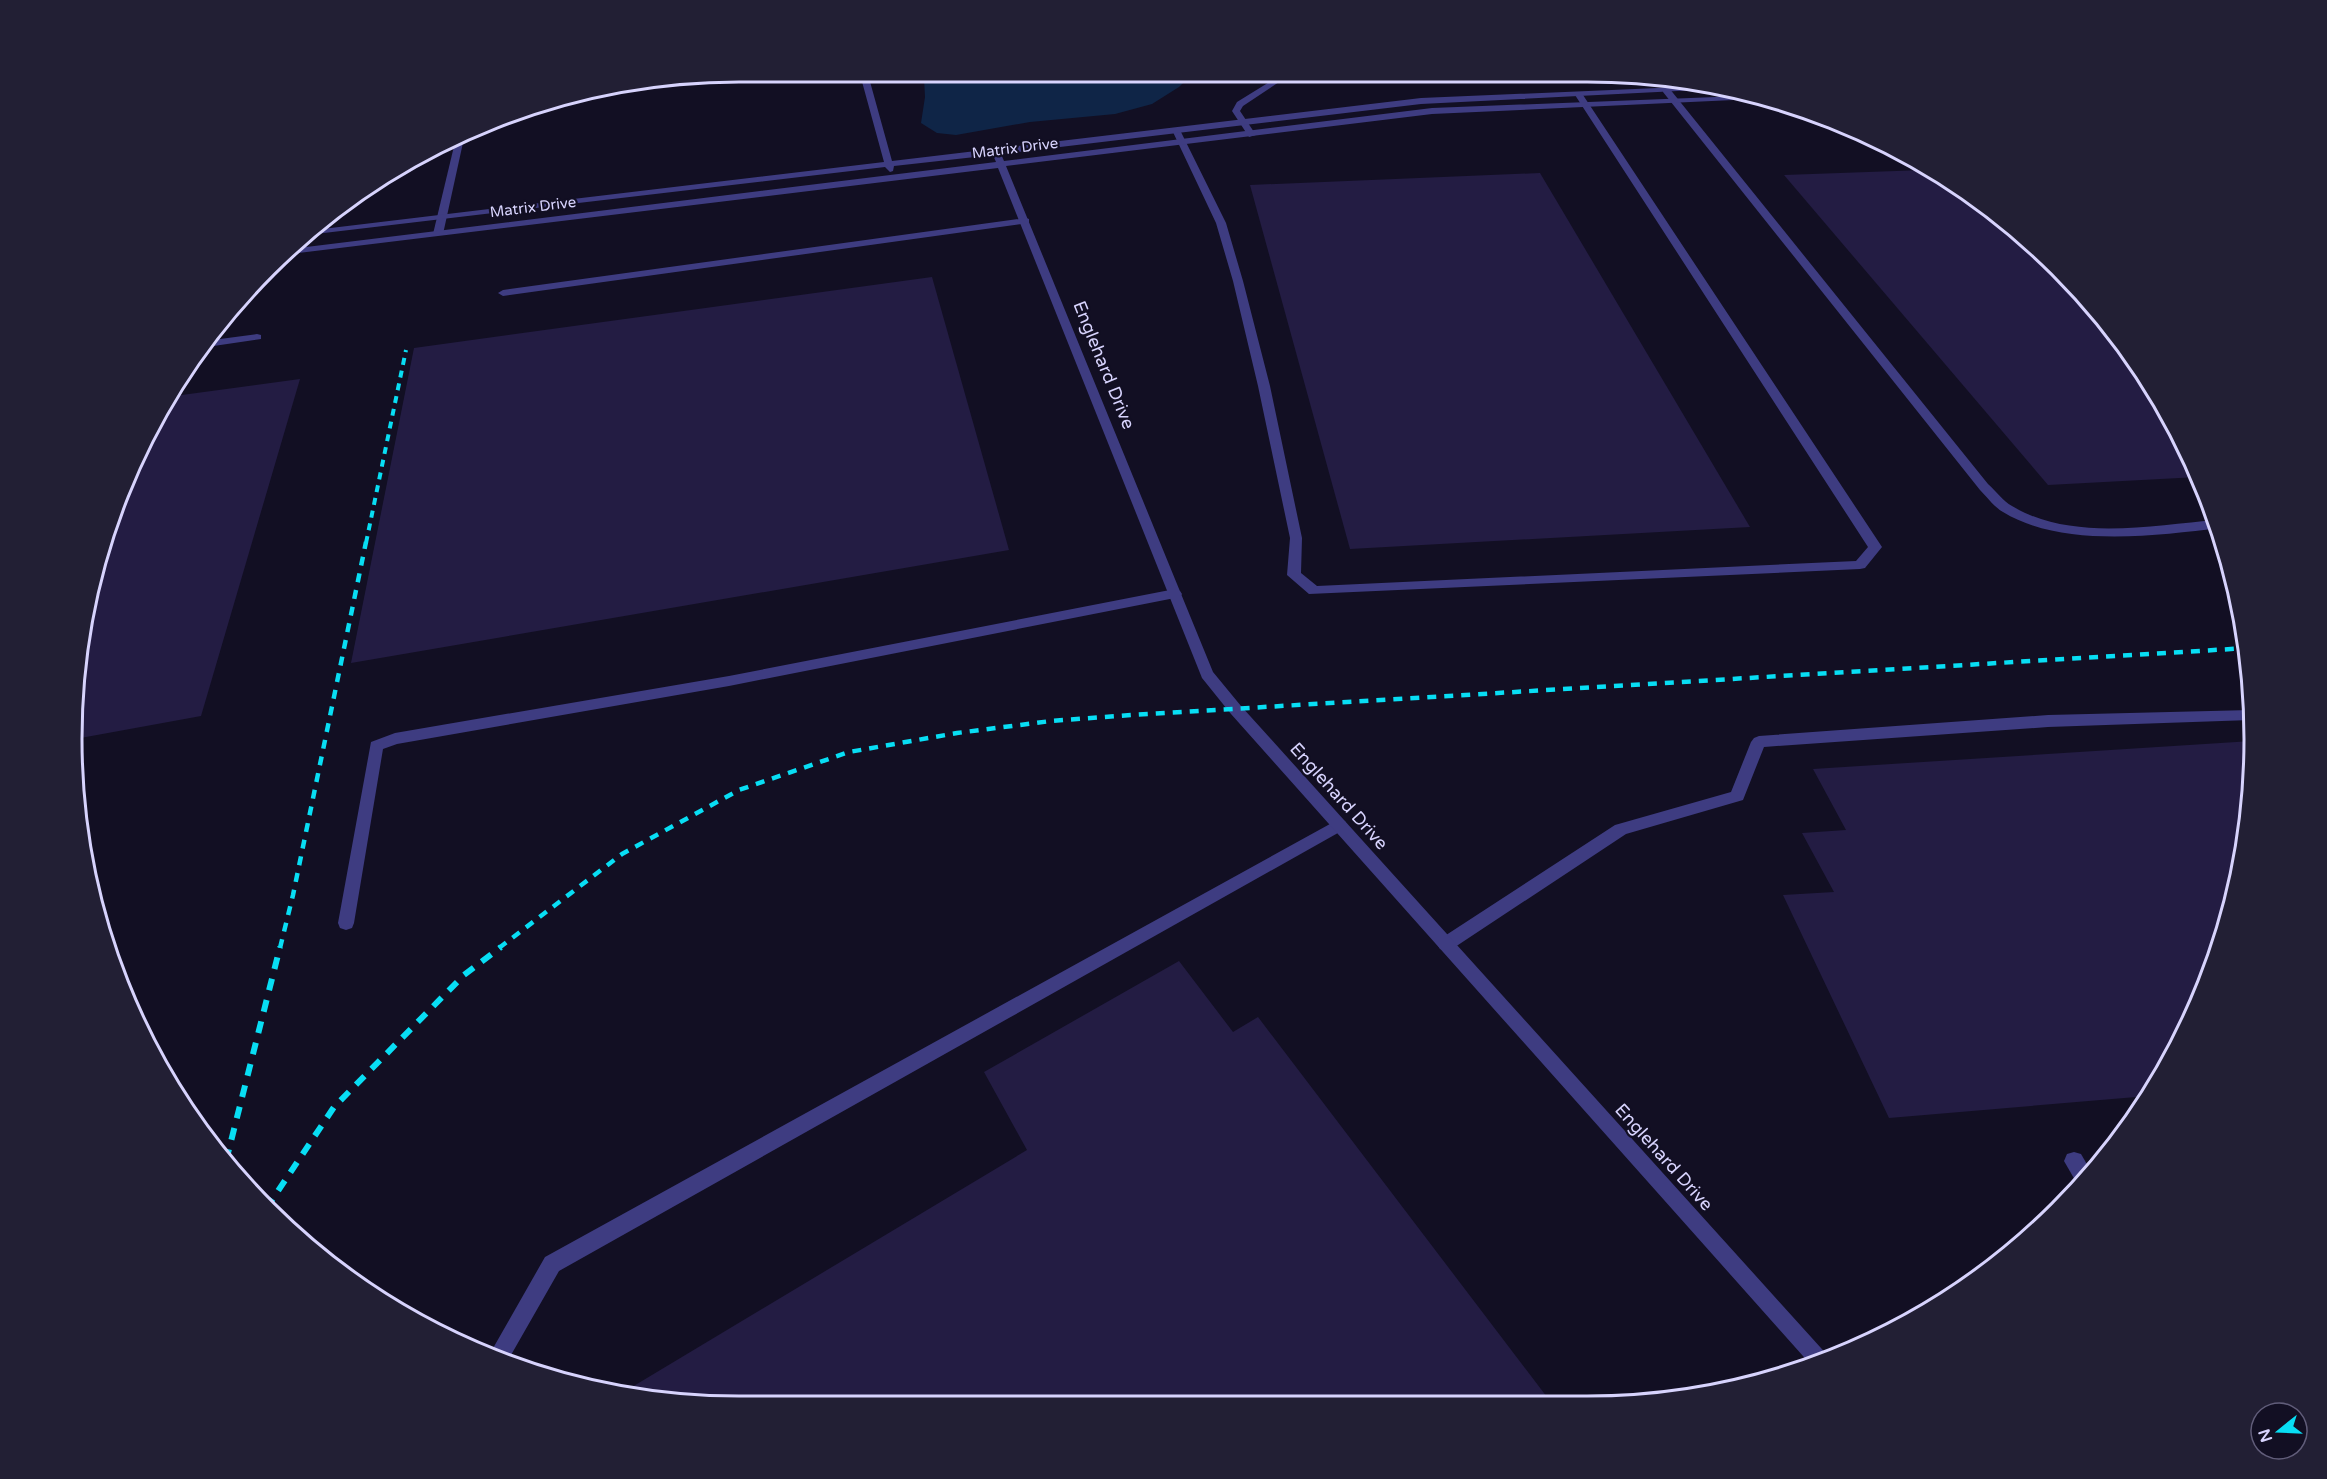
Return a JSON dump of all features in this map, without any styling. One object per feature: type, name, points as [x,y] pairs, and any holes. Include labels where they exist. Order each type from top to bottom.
[{"type":"street","points":[[866,82],[892,178]]},
{"type":"street","points":[[1252,135],[1236,111],[1240,104],[1275,82]]},
{"type":"street","name":"Matrix Drive","points":[[324,231],[889,162],[998,158],[1183,143],[1432,111],[1583,100],[1681,89]]},
{"type":"street","points":[[1666,90],[1984,487],[2007,509],[2048,526],[2095,532],[2209,525]]},
{"type":"street","name":"Matrix Drive","points":[[301,251],[892,178],[998,158],[1176,130],[1421,101],[1674,101],[1732,99]]},
{"type":"street","points":[[1176,130],[1221,223],[1264,386],[1296,538],[1294,575],[1314,591],[1860,565],[1875,547],[1583,100]]},
{"type":"street","points":[[438,234],[459,146]]},
{"type":"street","name":"Englehard Drive","points":[[998,158],[1026,221],[1207,674],[1236,710],[1816,1355]]},
{"type":"street","points":[[503,293],[1026,221]]},
{"type":"street","points":[[216,343],[257,337]]},
{"type":"street","points":[[346,923],[376,746],[395,739],[729,681],[1175,594]]},
{"type":"street","points":[[1446,944],[1622,829],[1737,796],[1759,742],[2048,721],[2243,716]]},
{"type":"street","points":[[502,1352],[552,1264],[1339,825]]},
{"type":"street","points":[[2074,1161],[2081,1173]]},
{"type":"water","points":[[924,82],[1184,82],[1152,104],[1115,114],[1030,122],[956,135],[937,133],[921,123],[925,97]]},
{"type":"building","points":[[1915,170],[1953,193],[1987,218],[2052,275],[2109,340],[2134,374],[2156,411],[2189,477],[2048,485],[1784,175]]},
{"type":"building","points":[[1540,173],[1750,527],[1350,549],[1250,185]]},
{"type":"building","points":[[932,277],[1009,550],[351,663],[414,348]]},
{"type":"building","points":[[300,379],[201,716],[82,738],[88,654],[105,569],[117,528],[133,488],[150,449],[180,395]]},
{"type":"building","points":[[2244,742],[2239,825],[2232,868],[2210,951],[2177,1030],[2139,1097],[1889,1118],[1783,895],[1834,892],[1802,833],[1846,830],[1813,769]]},
{"type":"building","points":[[1179,961],[1233,1032],[1258,1017],[1546,1396],[740,1396],[697,1395],[631,1387],[1027,1150],[984,1072]]},
{"type":"railway","points":[[366,543],[406,350]]},
{"type":"railway","points":[[280,948],[366,542]]},
{"type":"railway","points":[[499,948],[622,854],[739,790],[849,752],[957,733],[1051,721],[1131,715],[2238,649]]},
{"type":"railway","points":[[228,1152],[280,947]]},
{"type":"railway","points":[[272,1200],[334,1107],[464,975],[501,947]]}]
